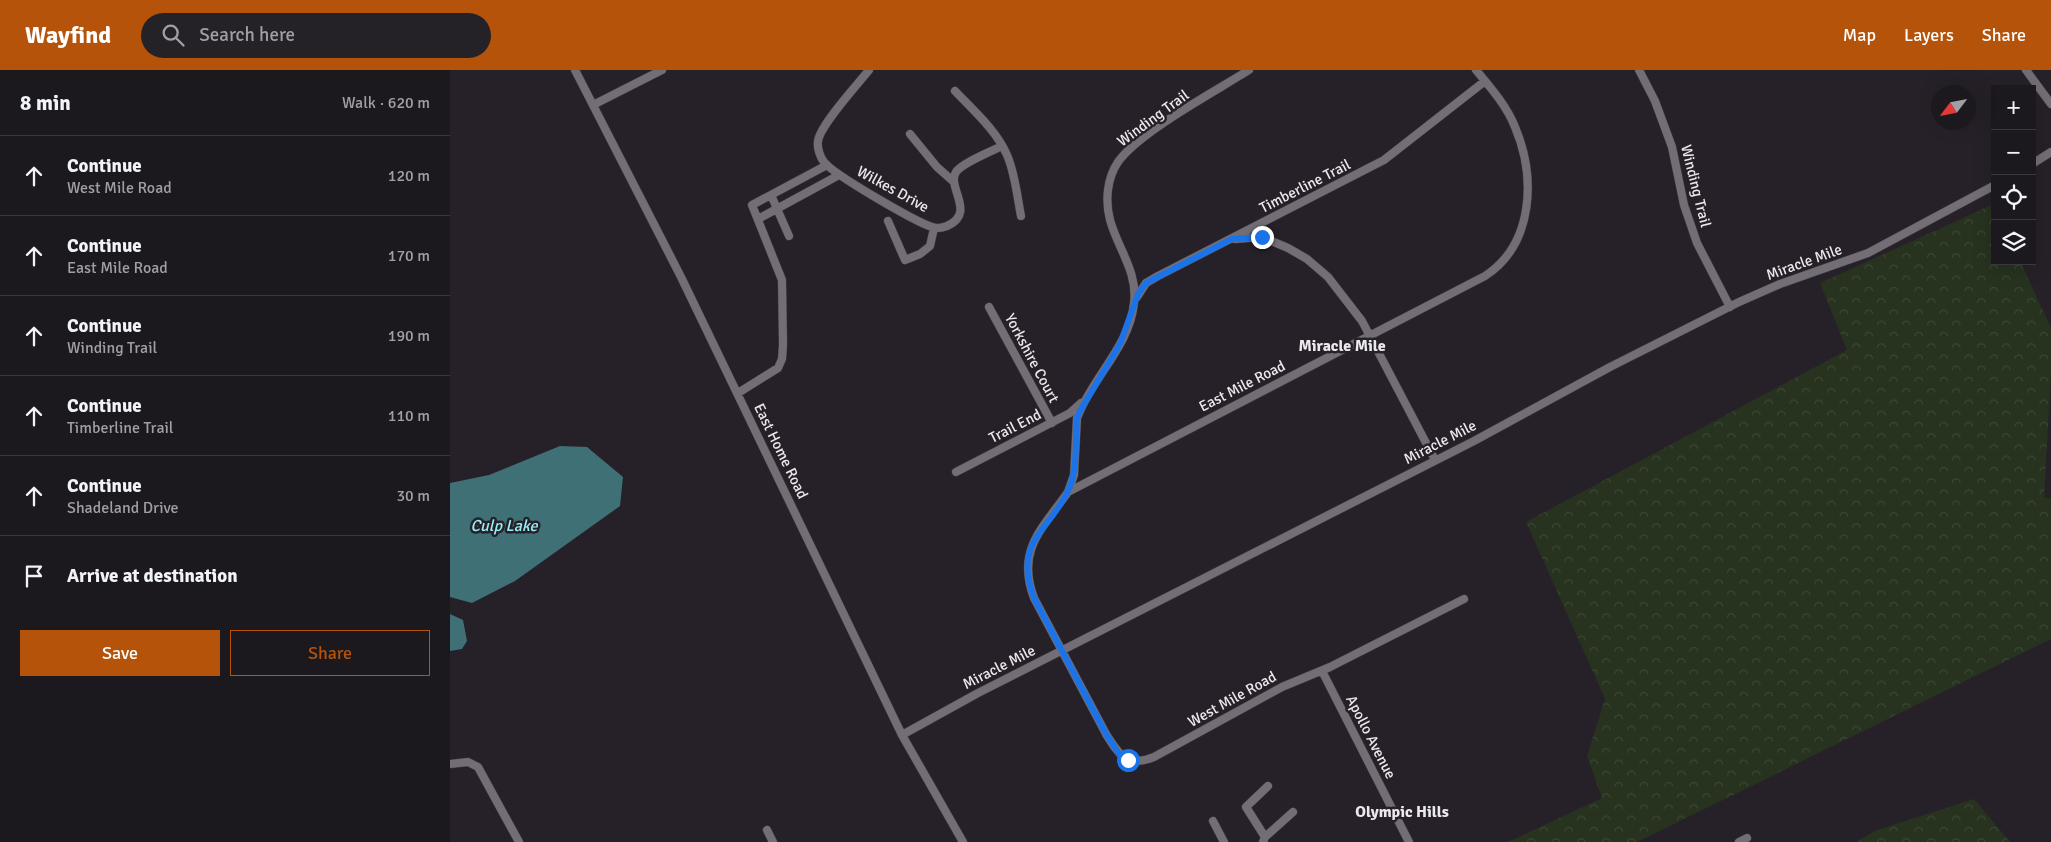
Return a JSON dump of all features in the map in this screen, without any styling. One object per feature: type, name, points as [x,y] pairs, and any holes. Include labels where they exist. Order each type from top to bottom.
[{"type":"street","name":"East Home Road","points":[[575,70],[738,393],[902,735],[963,842]]},
{"type":"street","points":[[593,105],[662,70]]},
{"type":"street","points":[[738,393],[773,373],[778,368],[782,359],[782,280],[752,205],[827,165],[818,148],[820,135],[869,70]]},
{"type":"street","name":"Winding Trail","points":[[1068,492],[1074,474],[1077,418],[1084,400],[1120,344],[1134,304],[1133,277],[1108,212],[1108,190],[1114,171],[1124,154],[1148,135],[1249,70]]},
{"type":"street","name":"East Mile Road","points":[[1061,650],[1034,598],[1028,581],[1027,564],[1032,543],[1068,492],[1485,276],[1504,262],[1517,243],[1527,211],[1524,159],[1515,126],[1476,70]]},
{"type":"street","name":"Winding Trail","points":[[1639,70],[1655,101],[1672,147],[1684,205],[1696,240],[1730,307]]},
{"type":"street","points":[[2026,70],[2051,104]]},
{"type":"street","name":"Timberline Trail","points":[[1134,304],[1141,288],[1146,283],[1384,160],[1485,81]]},
{"type":"street","points":[[956,91],[996,135],[1008,157],[1021,216]]},
{"type":"street","points":[[888,221],[905,260],[920,254],[930,246],[934,228],[951,224],[959,214],[961,201],[954,182],[937,167],[910,134]]},
{"type":"street","points":[[954,182],[958,170],[1002,146]]},
{"type":"street","points":[[2036,161],[2051,152]]},
{"type":"street","name":"Wilkes Drive","points":[[827,165],[839,175],[934,228]]},
{"type":"street","points":[[758,219],[839,175]]},
{"type":"street","name":"Miracle Mile","points":[[902,735],[970,697],[1730,307],[1780,284],[1868,254],[1991,187]]},
{"type":"street","points":[[770,195],[789,236]]},
{"type":"street","points":[[1232,239],[1262,237],[1288,248],[1307,259],[1328,277],[1345,296],[1369,336],[1435,460]]},
{"type":"street","name":"Yorkshire Court","points":[[989,307],[1052,423]]},
{"type":"street","name":"Trail End","points":[[956,472],[1070,413],[1084,400]]},
{"type":"street","name":"West Mile Road","points":[[1061,650],[1115,748],[1124,758],[1134,761],[1154,757],[1282,687],[1322,671],[1464,598]]},
{"type":"street","name":"Apollo Avenue","points":[[1322,671],[1409,842]]},
{"type":"street","points":[[450,764],[460,761],[473,763],[486,780],[519,842]]},
{"type":"street","points":[[1268,786],[1246,806],[1264,839],[1293,812]]},
{"type":"street","points":[[1213,821],[1224,842]]},
{"type":"street","points":[[767,830],[773,842]]},
{"type":"green space","points":[[1991,205],[1991,265],[2022,265],[2051,328],[2051,375],[2044,498],[2051,498],[2051,639],[1637,842],[1508,842],[1602,798],[1587,756],[1605,699],[1526,522],[1847,350],[1820,283]]},
{"type":"green space","points":[[1974,799],[2010,842],[1856,842],[1877,830]]},
{"type":"water","name":"Culp Lake","points":[[560,446],[587,447],[623,477],[620,506],[515,581],[472,603],[450,597],[450,483],[489,475]]},
{"type":"water","points":[[450,614],[463,620],[467,641],[462,649],[450,651]]},
{"type":"district","name":"Miracle Mile","points":[[1342,345]]},
{"type":"district","name":"Olympic Hills","points":[[1402,811]]},
{"type":"route","points":[[1128,760],[1119,754],[1106,734],[1042,616],[1030,586],[1027,564],[1029,553],[1038,533],[1068,492],[1074,474],[1077,418],[1084,400],[1120,344],[1141,288],[1158,276],[1232,239],[1262,237]]}]
